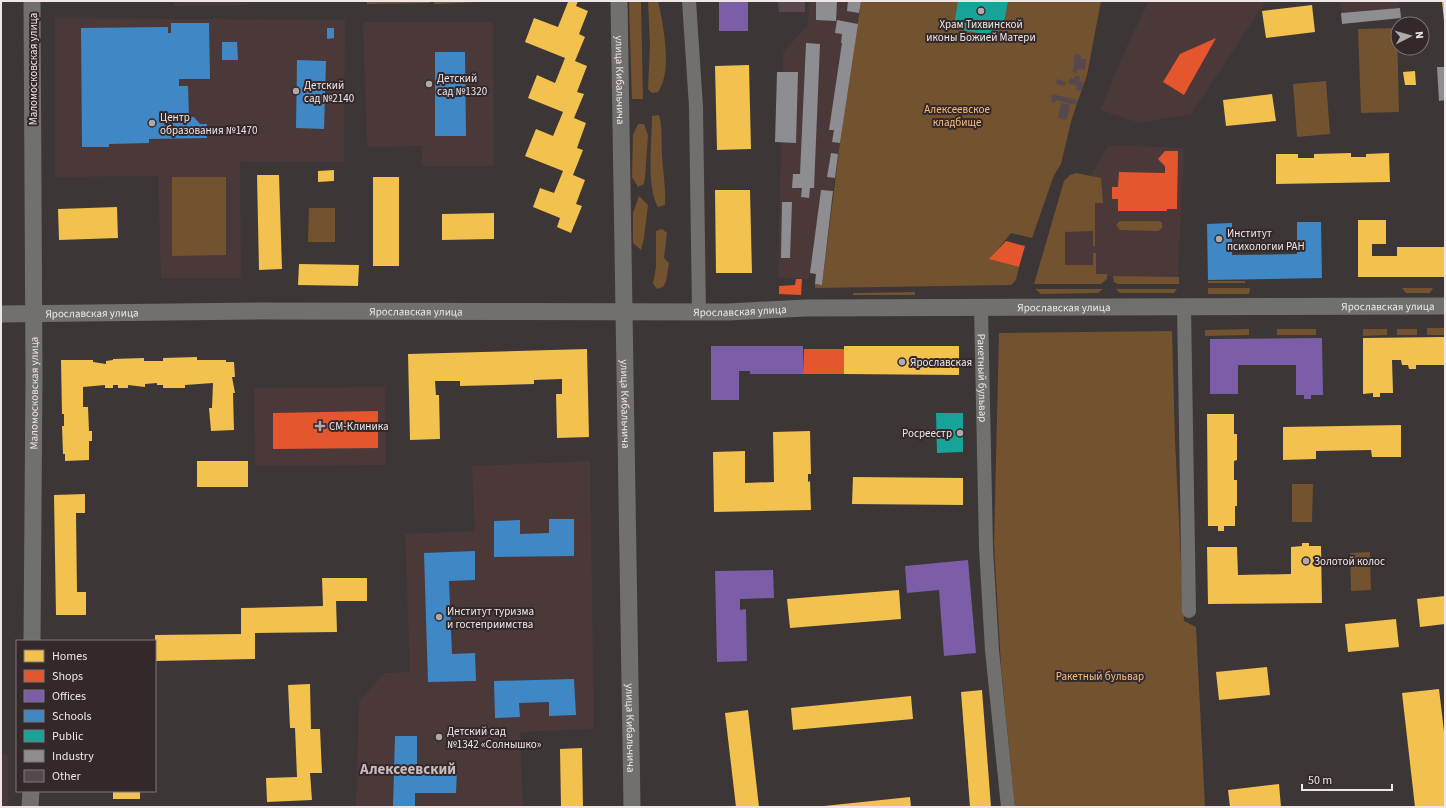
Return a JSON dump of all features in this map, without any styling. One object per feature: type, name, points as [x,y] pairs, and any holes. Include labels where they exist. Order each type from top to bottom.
[{"type":"street","name":"Маломосковская улица","points":[[32,1],[34,314],[32,640]]},
{"type":"street","name":"улица Кибальчича","points":[[619,1],[632,807]]},
{"type":"street","points":[[689,1],[696,107],[699,312]]},
{"type":"street","name":"Ярославская улица","points":[[1,314],[262,311],[699,312],[805,308],[1445,306]]},
{"type":"street","name":"Ракетный бульвар","points":[[981,307],[987,564],[992,650],[1008,807]]},
{"type":"street","points":[[1184,307],[1189,611]]},
{"type":"street","points":[[30,807],[31,792]]},
{"type":"shaded area","points":[[174,1],[247,1],[247,5],[174,6]]},
{"type":"shaded area","points":[[810,1],[861,1],[833,191],[822,285],[815,284],[815,274],[810,273],[809,279],[778,278],[783,52],[807,26]]},
{"type":"shaded area","points":[[1149,1],[1266,1],[1191,114],[1140,123],[1100,110],[1128,44]]},
{"type":"shaded area","points":[[1340,1],[1399,1],[1401,16],[1390,16],[1390,19],[1342,24]]},
{"type":"shaded area","name":"Центр образования №1470","points":[[55,18],[345,20],[344,162],[240,162],[241,278],[161,278],[158,176],[55,177]]},
{"type":"shaded area","name":"Детский сад №1320","points":[[363,22],[493,22],[494,166],[422,166],[422,146],[367,147]]},
{"type":"shaded area","points":[[1108,145],[1184,148],[1178,277],[1045,276],[1074,204]]},
{"type":"shaded area","name":"СМ-Клиника","points":[[385,387],[386,465],[255,466],[254,388]]},
{"type":"shaded area","points":[[590,461],[594,729],[520,732],[523,807],[356,807],[359,700],[385,673],[410,672],[405,534],[475,531],[472,466]]},
{"type":"shaded area","points":[[1,754],[8,754],[8,807],[1,807]]},
{"type":"green space","points":[[367,1],[430,1],[430,3],[367,4]]},
{"type":"green space","points":[[434,1],[504,1],[434,4]]},
{"type":"green space","points":[[629,1],[641,1],[643,99],[632,99]]},
{"type":"green space","points":[[648,1],[658,1],[666,47],[663,83],[658,92],[652,93],[648,89],[650,46]]},
{"type":"green space","name":"Алексеевское кладбище","points":[[861,1],[1101,1],[1087,75],[1072,118],[1061,164],[1054,175],[1032,238],[1011,233],[990,259],[1019,267],[1016,280],[1011,285],[815,288],[815,284],[822,285],[840,143]]},
{"type":"green space","points":[[1390,28],[1390,56],[1398,56],[1399,112],[1361,113],[1358,29]]},
{"type":"green space","points":[[1326,81],[1330,134],[1297,137],[1293,84]]},
{"type":"green space","points":[[659,115],[665,186],[665,205],[658,207],[652,188],[650,163],[652,116]]},
{"type":"green space","points":[[638,124],[644,124],[648,135],[644,184],[638,187],[632,177],[633,135]]},
{"type":"green space","points":[[1076,173],[1101,178],[1103,203],[1095,203],[1095,246],[1093,246],[1093,231],[1065,232],[1065,265],[1093,265],[1093,253],[1096,253],[1096,274],[1107,274],[1107,279],[1101,284],[1034,284],[1064,181],[1070,175]]},
{"type":"green space","points":[[172,177],[226,177],[226,255],[172,256]]},
{"type":"green space","points":[[639,196],[648,205],[641,250],[633,243],[633,213]]},
{"type":"green space","points":[[309,208],[335,208],[335,242],[308,242]]},
{"type":"green space","points":[[1120,221],[1159,221],[1162,223],[1162,228],[1158,231],[1120,230],[1116,225]]},
{"type":"green space","points":[[662,229],[667,233],[664,258],[669,263],[666,282],[663,287],[657,289],[653,284],[656,267],[656,231]]},
{"type":"green space","points":[[1113,276],[1179,277],[1179,284],[1118,284],[1114,282]]},
{"type":"green space","points":[[1208,281],[1245,281],[1245,283],[1208,283]]},
{"type":"green space","points":[[1208,288],[1250,288],[1249,294],[1208,294]]},
{"type":"green space","points":[[1402,288],[1433,288],[1430,293],[1406,293]]},
{"type":"green space","points":[[1035,289],[1103,289],[1098,293],[1041,294]]},
{"type":"green space","points":[[1116,289],[1177,289],[1174,293],[1120,293]]},
{"type":"green space","points":[[915,292],[915,295],[853,295],[853,293]]},
{"type":"green space","points":[[1427,328],[1445,328],[1445,335],[1427,335]]},
{"type":"green space","points":[[1249,329],[1249,335],[1205,336],[1205,330]]},
{"type":"green space","points":[[1277,329],[1316,329],[1316,335],[1277,335]]},
{"type":"green space","points":[[1363,329],[1387,329],[1387,335],[1363,336]]},
{"type":"green space","points":[[1397,329],[1417,329],[1417,335],[1397,335]]},
{"type":"green space","name":"Ракетный бульвар","points":[[1172,331],[1175,440],[1184,621],[1196,627],[1205,807],[1015,807],[1001,666],[994,544],[999,333]]},
{"type":"green space","points":[[1292,484],[1313,484],[1312,522],[1292,522]]},
{"type":"green space","points":[[1370,552],[1371,590],[1351,591],[1350,553]]},
{"type":"building: Homes","points":[[565,1],[578,1],[576,6],[588,11],[579,34],[585,37],[575,61],[587,66],[577,92],[584,94],[574,118],[586,123],[577,148],[583,150],[573,175],[585,180],[576,204],[582,206],[571,233],[557,227],[560,218],[533,207],[540,188],[554,193],[563,171],[525,156],[536,129],[553,136],[563,112],[528,98],[537,75],[555,83],[565,58],[525,42],[534,18],[558,27],[568,2]]},
{"type":"building: Homes","points":[[1442,1],[1445,1],[1445,21],[1444,21]]},
{"type":"building: Homes","points":[[1312,5],[1315,32],[1266,38],[1262,11]]},
{"type":"building: Homes","points":[[749,65],[751,149],[717,150],[715,66]]},
{"type":"building: Homes","points":[[1415,71],[1416,85],[1405,85],[1403,72]]},
{"type":"building: Homes","points":[[1272,94],[1276,121],[1226,126],[1223,100]]},
{"type":"building: Homes","points":[[1351,153],[1351,157],[1366,157],[1366,154],[1389,153],[1390,182],[1276,184],[1276,154],[1298,154],[1298,158],[1314,158],[1314,154]]},
{"type":"building: Homes","points":[[334,170],[334,181],[318,182],[318,171]]},
{"type":"building: Homes","points":[[257,175],[279,175],[282,269],[259,270]]},
{"type":"building: Homes","points":[[373,177],[399,177],[399,266],[373,266]]},
{"type":"building: Homes","points":[[715,190],[750,190],[752,273],[716,273]]},
{"type":"building: Homes","points":[[117,207],[118,238],[59,240],[58,209]]},
{"type":"building: Homes","points":[[494,213],[494,239],[442,240],[442,214]]},
{"type":"building: Homes","points":[[1358,220],[1386,220],[1386,244],[1372,244],[1372,256],[1397,256],[1397,247],[1445,247],[1445,277],[1358,277]]},
{"type":"building: Homes","points":[[299,264],[359,265],[358,286],[298,285]]},
{"type":"building: Homes","points":[[1445,337],[1445,365],[1416,365],[1416,369],[1409,369],[1408,365],[1402,365],[1401,360],[1392,360],[1393,393],[1380,393],[1380,397],[1373,397],[1373,393],[1363,394],[1363,338]]},
{"type":"building: Homes","name":"Ярославская","points":[[844,346],[959,346],[959,375],[844,374]]},
{"type":"building: Homes","points":[[587,349],[589,437],[557,438],[556,394],[562,394],[562,379],[534,380],[534,384],[460,386],[460,381],[435,381],[436,395],[439,395],[440,439],[410,440],[408,354]]},
{"type":"building: Homes","points":[[197,357],[197,360],[226,360],[226,362],[234,362],[235,377],[232,377],[235,393],[233,393],[234,430],[211,431],[209,408],[212,408],[213,383],[185,385],[185,388],[163,388],[163,385],[157,385],[157,383],[145,384],[145,387],[128,385],[128,388],[118,388],[118,385],[113,385],[113,388],[105,388],[105,385],[83,387],[83,407],[88,407],[89,431],[92,431],[92,441],[89,441],[89,460],[65,461],[65,454],[63,454],[62,426],[64,426],[64,414],[62,414],[61,360],[93,360],[93,362],[106,364],[106,361],[113,359],[144,358],[144,361],[163,361],[163,358]]},
{"type":"building: Homes","points":[[1207,414],[1234,414],[1234,434],[1237,434],[1237,460],[1234,461],[1234,480],[1237,480],[1235,526],[1224,526],[1224,531],[1218,531],[1218,526],[1208,526]]},
{"type":"building: Homes","points":[[1401,425],[1401,457],[1372,457],[1371,450],[1316,451],[1316,459],[1283,460],[1283,427]]},
{"type":"building: Homes","points":[[810,431],[811,474],[808,474],[808,482],[810,481],[811,510],[714,512],[713,452],[745,451],[745,483],[774,482],[773,432]]},
{"type":"building: Homes","points":[[197,461],[248,461],[248,487],[197,487]]},
{"type":"building: Homes","points":[[853,477],[963,478],[963,505],[852,504]]},
{"type":"building: Homes","points":[[85,494],[85,513],[76,513],[77,592],[86,592],[86,615],[56,615],[54,495]]},
{"type":"building: Homes","name":"Золотой колос","points":[[1302,543],[1309,543],[1309,546],[1321,546],[1322,603],[1208,604],[1207,547],[1237,547],[1238,575],[1291,574],[1291,547],[1302,546]]},
{"type":"building: Homes","points":[[322,578],[367,578],[367,601],[336,601],[337,632],[255,633],[255,659],[156,661],[155,635],[241,634],[241,608],[323,606]]},
{"type":"building: Homes","points":[[899,590],[901,619],[790,628],[787,599]]},
{"type":"building: Homes","points":[[1445,596],[1445,624],[1420,627],[1417,599]]},
{"type":"building: Homes","points":[[1396,619],[1399,647],[1348,652],[1345,624]]},
{"type":"building: Homes","points":[[1267,667],[1270,695],[1219,700],[1216,672]]},
{"type":"building: Homes","points":[[310,684],[311,729],[320,729],[322,773],[310,773],[312,800],[267,802],[266,778],[297,777],[295,728],[290,728],[288,685]]},
{"type":"building: Homes","points":[[1439,689],[1445,740],[1445,807],[1415,807],[1402,693]]},
{"type":"building: Homes","points":[[982,690],[991,807],[970,807],[961,692]]},
{"type":"building: Homes","points":[[911,696],[913,719],[793,730],[791,708]]},
{"type":"building: Homes","points":[[748,710],[759,807],[736,807],[725,713]]},
{"type":"building: Homes","points":[[582,748],[583,807],[561,807],[560,749]]},
{"type":"building: Homes","points":[[1279,784],[1281,807],[1230,807],[1228,790]]},
{"type":"building: Homes","points":[[113,792],[140,792],[140,799],[113,799]]},
{"type":"building: Homes","points":[[910,797],[911,807],[824,807],[824,806]]},
{"type":"building: Shops","points":[[1216,38],[1184,95],[1163,82],[1180,54]]},
{"type":"building: Shops","points":[[1165,151],[1178,151],[1177,209],[1167,209],[1167,211],[1118,211],[1118,199],[1112,199],[1112,187],[1118,187],[1119,172],[1165,173],[1165,166],[1158,159]]},
{"type":"building: Shops","points":[[1006,241],[1025,246],[1019,267],[989,259]]},
{"type":"building: Shops","points":[[796,279],[802,279],[801,295],[779,294],[779,286],[795,285]]},
{"type":"building: Shops","points":[[804,349],[844,349],[844,374],[803,374]]},
{"type":"building: Shops","points":[[378,411],[378,448],[273,449],[273,413]]},
{"type":"building: Offices","points":[[719,1],[748,1],[748,31],[719,31]]},
{"type":"building: Offices","points":[[1322,338],[1323,395],[1311,395],[1311,399],[1304,399],[1304,395],[1296,395],[1296,365],[1238,365],[1238,394],[1210,394],[1210,339]]},
{"type":"building: Offices","points":[[711,346],[803,346],[803,374],[750,374],[750,371],[739,371],[739,400],[711,400]]},
{"type":"building: Offices","points":[[968,560],[976,653],[944,656],[939,590],[907,593],[905,566]]},
{"type":"building: Offices","points":[[773,570],[774,598],[740,599],[740,610],[746,609],[747,661],[717,662],[715,571]]},
{"type":"building: Schools","points":[[171,23],[209,23],[210,79],[179,79],[179,86],[188,86],[189,117],[194,117],[200,124],[207,124],[207,138],[149,139],[149,143],[109,144],[109,147],[82,147],[81,28],[168,27],[168,33],[171,33]]},
{"type":"building: Schools","points":[[327,28],[334,28],[334,38],[327,39]]},
{"type":"building: Schools","points":[[222,42],[237,42],[238,60],[222,60]]},
{"type":"building: Schools","points":[[435,52],[465,52],[466,136],[435,136]]},
{"type":"building: Schools","points":[[297,60],[326,61],[324,129],[296,128]]},
{"type":"building: Schools","name":"Институт психологии РАН","points":[[1297,222],[1321,222],[1322,278],[1208,280],[1207,224],[1232,223],[1232,255],[1297,254]]},
{"type":"building: Schools","points":[[549,519],[574,519],[574,556],[494,557],[494,521],[520,520],[520,534],[549,533]]},
{"type":"building: Schools","points":[[475,551],[475,580],[449,581],[452,654],[475,653],[476,681],[428,682],[424,553]]},
{"type":"building: Schools","points":[[574,679],[576,715],[549,716],[549,702],[519,703],[520,717],[495,718],[494,681]]},
{"type":"building: Schools","points":[[395,736],[417,736],[417,769],[457,769],[456,793],[415,793],[415,807],[393,807]]},
{"type":"building: Public","name":"Храм Тихвинской иконы Божией Матери","points":[[958,1],[1008,1],[1003,27],[991,35],[965,31],[955,20]]},
{"type":"building: Public","points":[[936,413],[963,413],[963,452],[937,453]]},
{"type":"building: Industry","points":[[816,1],[837,1],[836,21],[816,20]]},
{"type":"building: Industry","points":[[848,1],[861,1],[859,13],[847,11]]},
{"type":"building: Industry","points":[[1400,8],[1401,16],[1390,16],[1390,19],[1342,24],[1341,13]]},
{"type":"building: Industry","points":[[837,20],[858,24],[840,143],[832,142],[834,130],[829,130],[842,43],[842,34],[835,33]]},
{"type":"building: Industry","points":[[806,43],[820,44],[814,188],[810,188],[809,198],[801,197],[802,188],[792,188],[793,174],[800,174]]},
{"type":"building: Industry","points":[[1437,67],[1445,67],[1445,100],[1439,101]]},
{"type":"building: Industry","points":[[777,72],[798,72],[796,143],[775,142]]},
{"type":"building: Industry","points":[[831,153],[838,154],[835,178],[827,177]]},
{"type":"building: Industry","points":[[821,190],[833,191],[822,285],[815,284],[816,274],[810,273]]},
{"type":"building: Industry","points":[[782,202],[792,202],[790,258],[781,258]]},
{"type":"building: Other","points":[[778,1],[805,1],[805,12],[779,12]]},
{"type":"building: Other","points":[[1075,54],[1081,55],[1081,59],[1086,59],[1085,70],[1077,69],[1077,73],[1073,72]]},
{"type":"building: Other","points":[[1075,75],[1080,77],[1079,81],[1083,82],[1081,91],[1076,90],[1077,86],[1068,83],[1070,78],[1074,79]]},
{"type":"building: Other","points":[[1057,79],[1066,82],[1064,86],[1056,84]]},
{"type":"building: Other","points":[[1052,94],[1077,100],[1076,105],[1056,100],[1055,103],[1051,102]]},
{"type":"building: Other","points":[[1061,103],[1070,105],[1067,120],[1058,118]]},
{"type":"place","name":"Храм Тихвинской иконы Божией Матери","points":[[981,11]]},
{"type":"place","name":"Детский сад №1320","points":[[429,84]]},
{"type":"place","name":"Детский сад №2140","points":[[296,91]]},
{"type":"place","name":"Центр образования №1470","points":[[152,123]]},
{"type":"place","name":"Институт психологии РАН","points":[[1219,239]]},
{"type":"place","name":"Ярославская","points":[[902,362]]},
{"type":"place","name":"СМ-Клиника","points":[[320,426]]},
{"type":"place","name":"Росреестр","points":[[960,433]]},
{"type":"place","name":"Золотой колос","points":[[1306,561]]},
{"type":"place","name":"Институт туризма и гостеприимства","points":[[439,617]]},
{"type":"place","name":"Детский сад №1342 «Солнышко»","points":[[439,737]]},
{"type":"district","name":"Алексеевский","points":[[408,769]]}]
